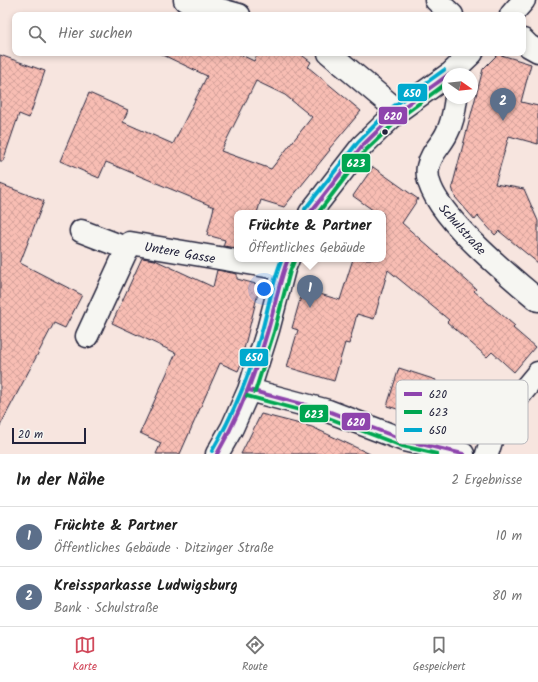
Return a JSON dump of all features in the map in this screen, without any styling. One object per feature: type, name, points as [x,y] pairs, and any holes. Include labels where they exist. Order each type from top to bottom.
[{"type":"street","points":[[185,0],[228,12]]},
{"type":"street","points":[[436,0],[449,12]]},
{"type":"street","points":[[513,12],[524,0]]},
{"type":"street","points":[[526,43],[538,51]]},
{"type":"street","points":[[333,56],[398,111]]},
{"type":"street","points":[[456,68],[469,56]]},
{"type":"street","points":[[312,210],[362,146],[398,111],[442,80]]},
{"type":"street","name":"Schulstraße","points":[[455,104],[453,119],[446,135],[435,150],[428,168],[428,184],[440,205],[468,237],[538,300]]},
{"type":"street","points":[[81,230],[128,249]]},
{"type":"street","name":"Untere Gasse","points":[[87,336],[130,243],[234,257]]},
{"type":"street","name":"Untere Gasse","points":[[271,262],[286,264]]},
{"type":"street","points":[[218,454],[232,428],[249,390],[268,330],[286,264]]},
{"type":"street","points":[[528,385],[538,372]]},
{"type":"street","points":[[249,390],[328,411],[396,437]]},
{"type":"street","points":[[421,444],[463,454]]},
{"type":"street","points":[[487,454],[490,444]]},
{"type":"building","points":[[0,55],[45,71],[29,118],[19,114],[3,161],[0,161]]},
{"type":"building","points":[[165,56],[243,56],[254,61],[256,56],[303,56],[311,62],[308,67],[361,111],[284,207],[261,200],[258,210],[234,210],[234,248],[223,246],[225,240],[207,235],[214,207],[106,162],[99,178],[60,161],[89,93],[128,110],[123,122],[173,144],[207,76]],"holes":[[[256,81],[285,95],[312,117],[271,169],[221,151]]]},
{"type":"building","points":[[496,56],[505,56],[531,64],[521,102],[538,106],[538,144],[509,136],[495,184],[524,189],[538,221],[538,263],[499,231],[495,235],[478,216],[475,220],[455,197],[452,187],[474,104],[478,104],[478,88],[483,69]]},
{"type":"building","points":[[373,167],[418,199],[402,223],[476,289],[474,291],[515,326],[513,328],[535,347],[514,372],[492,352],[487,357],[447,322],[449,320],[388,270],[374,319],[357,314],[349,344],[345,343],[334,381],[287,367],[298,330],[292,328],[303,289],[340,300],[352,262],[386,262],[386,210],[373,210],[353,196]]},
{"type":"building","points":[[0,184],[44,201],[20,263],[82,295],[65,328],[54,323],[0,426]]},
{"type":"building","points":[[142,258],[155,260],[213,287],[217,270],[237,274],[237,279],[260,285],[244,349],[247,350],[238,371],[220,363],[180,454],[156,454],[161,443],[140,433],[176,353],[112,323]]},
{"type":"building","points":[[399,368],[436,380],[396,380],[396,409],[387,406]]},
{"type":"building","points":[[261,414],[312,427],[370,454],[241,454]]},
{"type":"transit line","name":"650","points":[[305,209],[358,142],[394,106],[442,71]]},
{"type":"transit line","name":"620","points":[[312,210],[362,146],[398,111],[442,79]]},
{"type":"transit line","name":"623","points":[[320,210],[366,150],[402,116],[442,86]]},
{"type":"transit line","name":"650","points":[[212,451],[228,421],[248,375],[281,262]]},
{"type":"transit line","name":"620","points":[[217,454],[240,409],[258,363],[287,262]]},
{"type":"transit line","name":"623","points":[[255,392],[294,262]]},
{"type":"transit line","name":"620","points":[[249,390],[328,411],[396,437]]},
{"type":"transit line","name":"623","points":[[247,396],[326,417],[396,444]]},
{"type":"transit line","name":"623","points":[[397,444],[437,454]]},
{"type":"transit line","name":"620","points":[[421,444],[463,454]]},
{"type":"place","name":"Kreissparkasse Ludwigsburg","points":[[503,121]]},
{"type":"place","name":"Früchte & Partner","points":[[310,308]]}]
